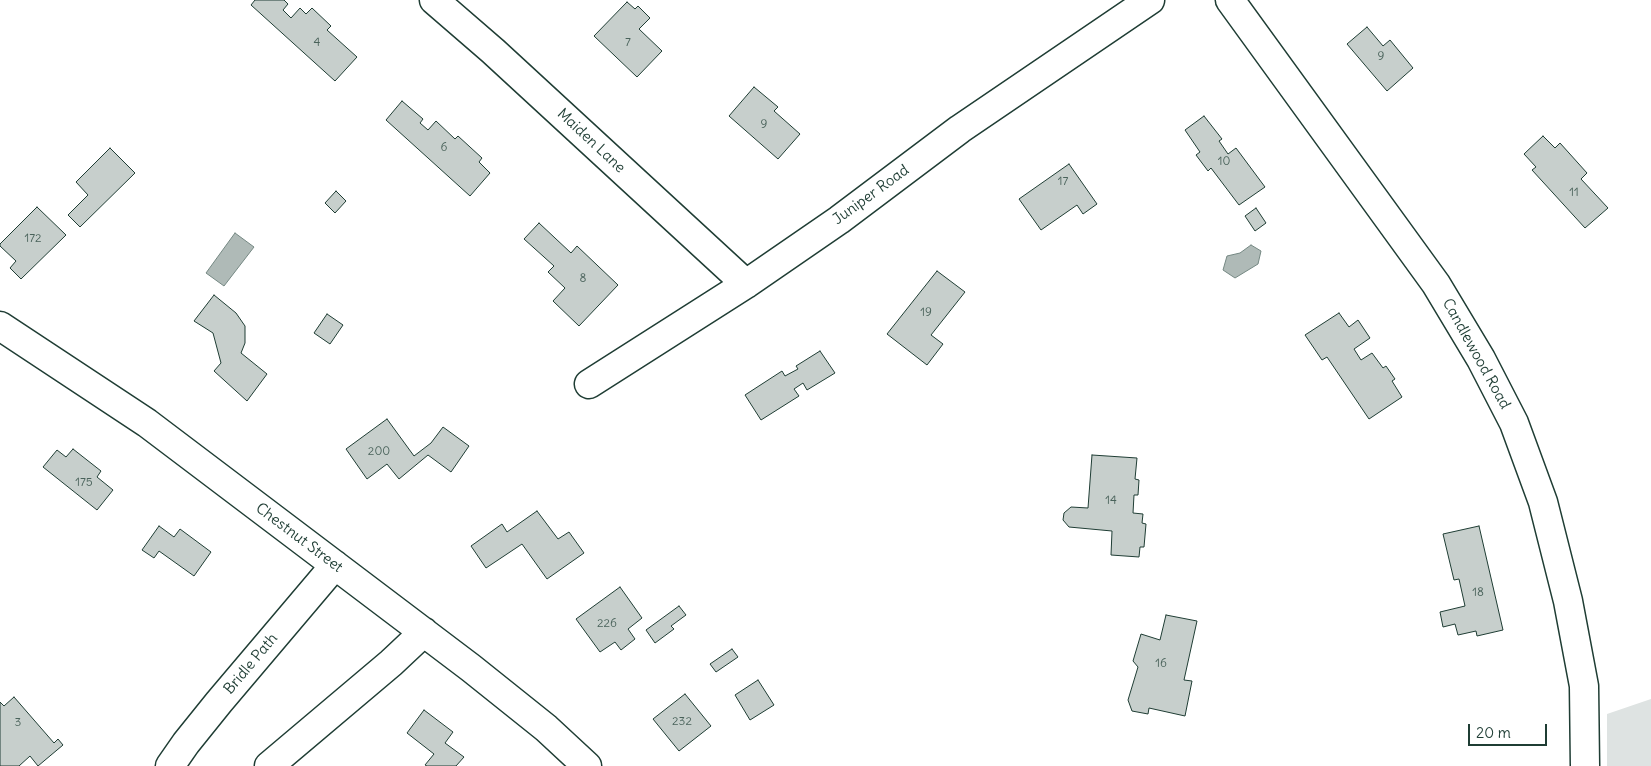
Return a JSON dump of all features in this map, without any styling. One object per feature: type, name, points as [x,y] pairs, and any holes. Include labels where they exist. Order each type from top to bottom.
[{"type":"street","name":"Maiden Lane","points":[[434,0],[493,51],[746,284]]},
{"type":"street","name":"Juniper Road","points":[[589,384],[746,284],[839,220],[960,129],[1150,0]]},
{"type":"street","name":"Candlewood Road","points":[[1230,0],[1436,284],[1480,359],[1514,423],[1543,502],[1568,601],[1584,686],[1585,766]]},
{"type":"street","name":"Chestnut Street","points":[[0,326],[147,423],[424,632],[546,728],[587,766]]},
{"type":"street","name":"Bridle Path","points":[[170,766],[186,742],[335,565]]},
{"type":"street","points":[[269,766],[384,669],[424,632]]},
{"type":"shaded area","points":[[235,233],[254,247],[224,286],[206,273]]},
{"type":"shaded area","points":[[1251,245],[1261,251],[1258,264],[1235,278],[1223,270],[1227,256],[1240,253]]},
{"type":"shaded area","points":[[1651,699],[1651,766],[1607,766],[1607,714]]},
{"type":"building","points":[[255,0],[284,0],[288,4],[283,10],[291,18],[300,8],[306,14],[312,8],[331,26],[327,30],[357,57],[335,81],[251,5]]},
{"type":"building","points":[[627,2],[635,9],[638,6],[650,18],[639,29],[662,51],[637,77],[594,36]]},
{"type":"building","points":[[1367,27],[1383,46],[1390,40],[1413,68],[1387,91],[1347,44]]},
{"type":"building","points":[[754,87],[778,107],[774,111],[800,134],[778,159],[729,116]]},
{"type":"building","points":[[402,101],[423,119],[420,123],[428,130],[436,121],[455,139],[458,136],[482,158],[479,162],[490,173],[470,196],[386,120]]},
{"type":"building","points":[[1204,116],[1222,139],[1219,141],[1228,154],[1236,148],[1265,187],[1239,205],[1211,168],[1208,171],[1196,155],[1200,152],[1185,130]]},
{"type":"building","points":[[1543,136],[1555,148],[1560,143],[1587,173],[1581,179],[1608,208],[1585,228],[1532,170],[1536,167],[1524,154]]},
{"type":"building","points":[[110,148],[135,173],[80,227],[68,215],[88,195],[76,182]]},
{"type":"building","points":[[1069,164],[1097,204],[1083,214],[1077,205],[1041,230],[1019,199]]},
{"type":"building","points":[[336,191],[346,201],[335,213],[325,203]]},
{"type":"building","points":[[37,207],[66,235],[21,279],[10,268],[16,261],[0,244]]},
{"type":"building","points":[[1256,208],[1266,223],[1255,231],[1245,216]]},
{"type":"building","points":[[539,223],[571,253],[577,246],[618,285],[579,326],[553,301],[565,288],[548,272],[554,266],[524,239]]},
{"type":"building","points":[[937,271],[965,292],[931,335],[943,344],[927,365],[887,334]]},
{"type":"building","points":[[214,295],[236,313],[245,326],[245,343],[241,353],[267,374],[247,401],[214,371],[221,363],[213,333],[194,321]]},
{"type":"building","points":[[1339,313],[1349,327],[1358,320],[1370,338],[1354,349],[1361,360],[1372,353],[1383,368],[1386,366],[1395,379],[1392,381],[1402,397],[1369,419],[1327,357],[1322,360],[1305,335]]},
{"type":"building","points":[[327,314],[343,325],[330,344],[314,333]]},
{"type":"building","points":[[820,351],[835,373],[807,390],[803,383],[794,389],[799,396],[761,420],[745,395],[782,371],[785,376],[798,369],[796,366]]},
{"type":"building","points":[[387,419],[414,456],[431,443],[443,427],[469,446],[451,472],[428,455],[399,479],[387,464],[367,479],[346,449]]},
{"type":"building","points":[[73,449],[101,471],[97,477],[113,490],[97,510],[43,467],[57,450],[66,457]]},
{"type":"building","points":[[1092,455],[1137,458],[1135,479],[1139,480],[1138,495],[1134,495],[1133,513],[1143,514],[1142,523],[1146,524],[1144,547],[1140,547],[1139,557],[1111,555],[1112,531],[1069,527],[1063,520],[1064,513],[1071,507],[1088,508]]},
{"type":"building","points":[[537,511],[558,539],[569,532],[584,553],[547,579],[522,544],[486,568],[471,546],[502,524],[507,532]]},
{"type":"building","points":[[159,526],[174,537],[180,529],[211,552],[194,576],[159,551],[154,558],[142,550]]},
{"type":"building","points":[[1479,526],[1503,630],[1477,636],[1476,631],[1458,635],[1455,624],[1443,627],[1440,612],[1465,606],[1459,579],[1454,580],[1443,534]]},
{"type":"building","points":[[620,587],[642,618],[628,629],[635,639],[621,650],[615,642],[600,652],[576,619]]},
{"type":"building","points":[[679,606],[686,615],[671,626],[674,629],[655,643],[646,630]]},
{"type":"building","points":[[1166,615],[1197,621],[1184,680],[1192,681],[1185,716],[1149,708],[1148,714],[1132,711],[1128,700],[1138,667],[1133,661],[1141,634],[1160,640]]},
{"type":"building","points":[[732,649],[738,657],[716,672],[710,664]]},
{"type":"building","points":[[758,680],[774,705],[750,720],[735,695]]},
{"type":"building","points":[[685,694],[711,726],[679,751],[653,719]]},
{"type":"building","points":[[14,697],[54,743],[58,739],[63,745],[38,766],[30,756],[19,766],[0,766],[0,702],[4,706]]},
{"type":"building","points":[[424,710],[453,732],[445,743],[464,757],[456,766],[425,765],[434,754],[407,733]]}]
